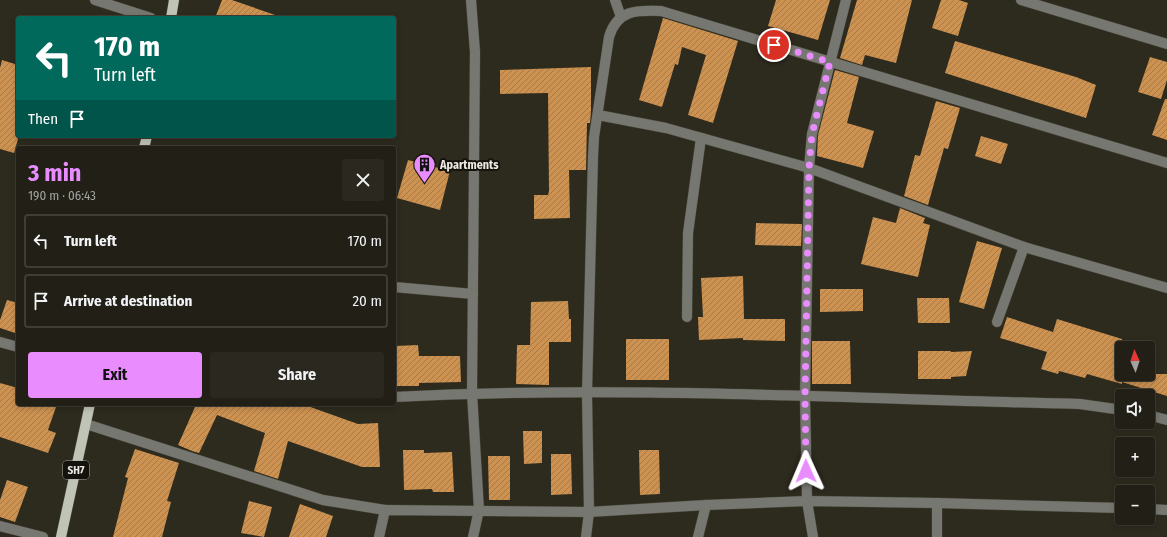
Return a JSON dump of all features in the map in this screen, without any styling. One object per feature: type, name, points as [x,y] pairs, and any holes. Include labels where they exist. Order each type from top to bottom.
[{"type":"main road","points":[[171,16],[174,0]]},
{"type":"main road","name":"SH7","points":[[61,537],[90,406]]},
{"type":"street","points":[[95,0],[145,16]]},
{"type":"street","points":[[471,0],[475,52],[472,393],[479,510],[474,537]]},
{"type":"street","points":[[615,0],[621,17]]},
{"type":"street","points":[[813,537],[806,501],[805,396],[809,168],[812,134],[846,0]]},
{"type":"street","points":[[1021,0],[1167,44]]},
{"type":"street","points":[[586,537],[589,512],[587,393],[590,225],[594,137],[609,37],[612,25],[621,17],[632,12],[661,11],[1167,163]]},
{"type":"street","points":[[598,115],[666,128],[809,168],[1024,247],[1090,264],[1167,288]]},
{"type":"street","points":[[687,317],[688,233],[701,138]]},
{"type":"street","points":[[997,322],[1024,247]]},
{"type":"street","points":[[396,287],[473,294]]},
{"type":"street","points":[[0,342],[16,346]]},
{"type":"street","points":[[396,397],[472,393],[805,396],[1080,404],[1115,409]]},
{"type":"street","points":[[1155,417],[1167,420]]},
{"type":"street","points":[[86,424],[323,500],[385,510],[589,512],[706,504],[806,501],[1115,508]]},
{"type":"street","points":[[936,537],[938,503]]},
{"type":"street","points":[[698,537],[706,504]]},
{"type":"street","points":[[1155,509],[1167,510]]},
{"type":"street","points":[[379,537],[385,510]]},
{"type":"street","points":[[0,526],[43,537]]},
{"type":"building","points":[[222,0],[232,0],[278,16],[216,16]]},
{"type":"building","points":[[776,0],[830,0],[818,40],[768,26]]},
{"type":"building","points":[[857,0],[912,0],[896,63],[865,55],[862,65],[840,58]]},
{"type":"building","points":[[941,0],[959,0],[968,3],[958,36],[932,28]]},
{"type":"building","points":[[663,18],[738,41],[713,123],[688,115],[706,55],[682,47],[678,65],[675,64],[662,107],[639,100]]},
{"type":"building","points":[[955,41],[1076,77],[1096,85],[1086,118],[945,73]]},
{"type":"building","points":[[1150,57],[1167,62],[1167,80],[1161,99],[1138,92]]},
{"type":"building","points":[[2,60],[16,64],[16,138],[18,139],[14,153],[0,149],[0,68]]},
{"type":"building","points":[[591,67],[591,111],[590,123],[587,123],[586,170],[569,170],[570,218],[534,219],[534,195],[548,195],[549,191],[548,93],[500,94],[500,70]]},
{"type":"building","points":[[835,70],[859,77],[847,123],[874,131],[863,168],[817,156],[818,135]]},
{"type":"building","points":[[1165,99],[1167,99],[1167,140],[1152,135]]},
{"type":"building","points":[[936,101],[960,108],[948,149],[944,148],[928,205],[904,196],[915,155],[920,156]]},
{"type":"building","points":[[981,136],[1008,144],[1001,164],[975,156]]},
{"type":"building","name":"Apartments","points":[[408,160],[450,171],[440,210],[397,198]]},
{"type":"building","points":[[900,208],[925,218],[923,223],[930,225],[918,277],[861,264],[873,217],[896,223]]},
{"type":"building","points":[[756,223],[802,224],[801,246],[755,245]]},
{"type":"building","points":[[977,241],[1002,248],[984,309],[959,302]]},
{"type":"building","points":[[743,276],[744,319],[785,319],[785,341],[743,340],[743,338],[699,340],[698,317],[703,317],[701,278]]},
{"type":"building","points":[[820,289],[863,289],[863,311],[820,312]]},
{"type":"building","points":[[917,298],[949,298],[950,323],[918,323]]},
{"type":"building","points":[[7,300],[16,302],[16,333],[0,328],[0,320]]},
{"type":"building","points":[[568,301],[569,319],[571,319],[571,342],[549,342],[549,385],[516,384],[517,345],[530,345],[531,302]]},
{"type":"building","points":[[1007,317],[1053,332],[1057,319],[1122,339],[1122,341],[1115,341],[1115,381],[1155,381],[1155,374],[1167,374],[1167,396],[1155,392],[1155,389],[1144,389],[1087,374],[1085,378],[1059,371],[1058,374],[1041,369],[1047,352],[1000,338]]},
{"type":"building","points":[[626,339],[669,339],[669,380],[626,380]]},
{"type":"building","points":[[812,341],[850,341],[851,384],[812,384]]},
{"type":"building","points":[[418,345],[419,356],[460,356],[461,382],[419,383],[419,386],[396,386],[396,346]]},
{"type":"building","points":[[918,351],[972,351],[966,376],[951,377],[951,379],[918,379]]},
{"type":"building","points":[[0,383],[16,387],[16,406],[56,406],[48,430],[56,433],[48,453],[0,437]]},
{"type":"building","points":[[194,406],[308,406],[358,424],[378,423],[380,467],[362,467],[288,441],[278,479],[254,471],[265,433],[217,415],[199,453],[178,445],[195,407]]},
{"type":"building","points":[[523,431],[542,431],[542,463],[524,464]]},
{"type":"building","points":[[135,449],[179,463],[167,501],[171,502],[162,537],[113,537],[128,478],[125,477]]},
{"type":"building","points":[[403,450],[424,450],[424,453],[452,452],[454,492],[433,492],[432,489],[404,490]]},
{"type":"building","points":[[639,450],[659,450],[660,494],[640,495]]},
{"type":"building","points":[[551,454],[571,454],[572,494],[551,495]]},
{"type":"building","points":[[488,456],[510,456],[510,500],[489,500]]},
{"type":"building","points":[[7,480],[28,487],[15,522],[0,517],[0,500]]},
{"type":"building","points":[[249,501],[272,507],[264,537],[241,533]]},
{"type":"building","points":[[300,504],[333,516],[326,537],[289,537]]},
{"type":"place","name":"Apartments","points":[[424,184]]},
{"type":"route","points":[[774,45],[830,62],[812,134],[809,168],[805,396],[806,471]]}]
